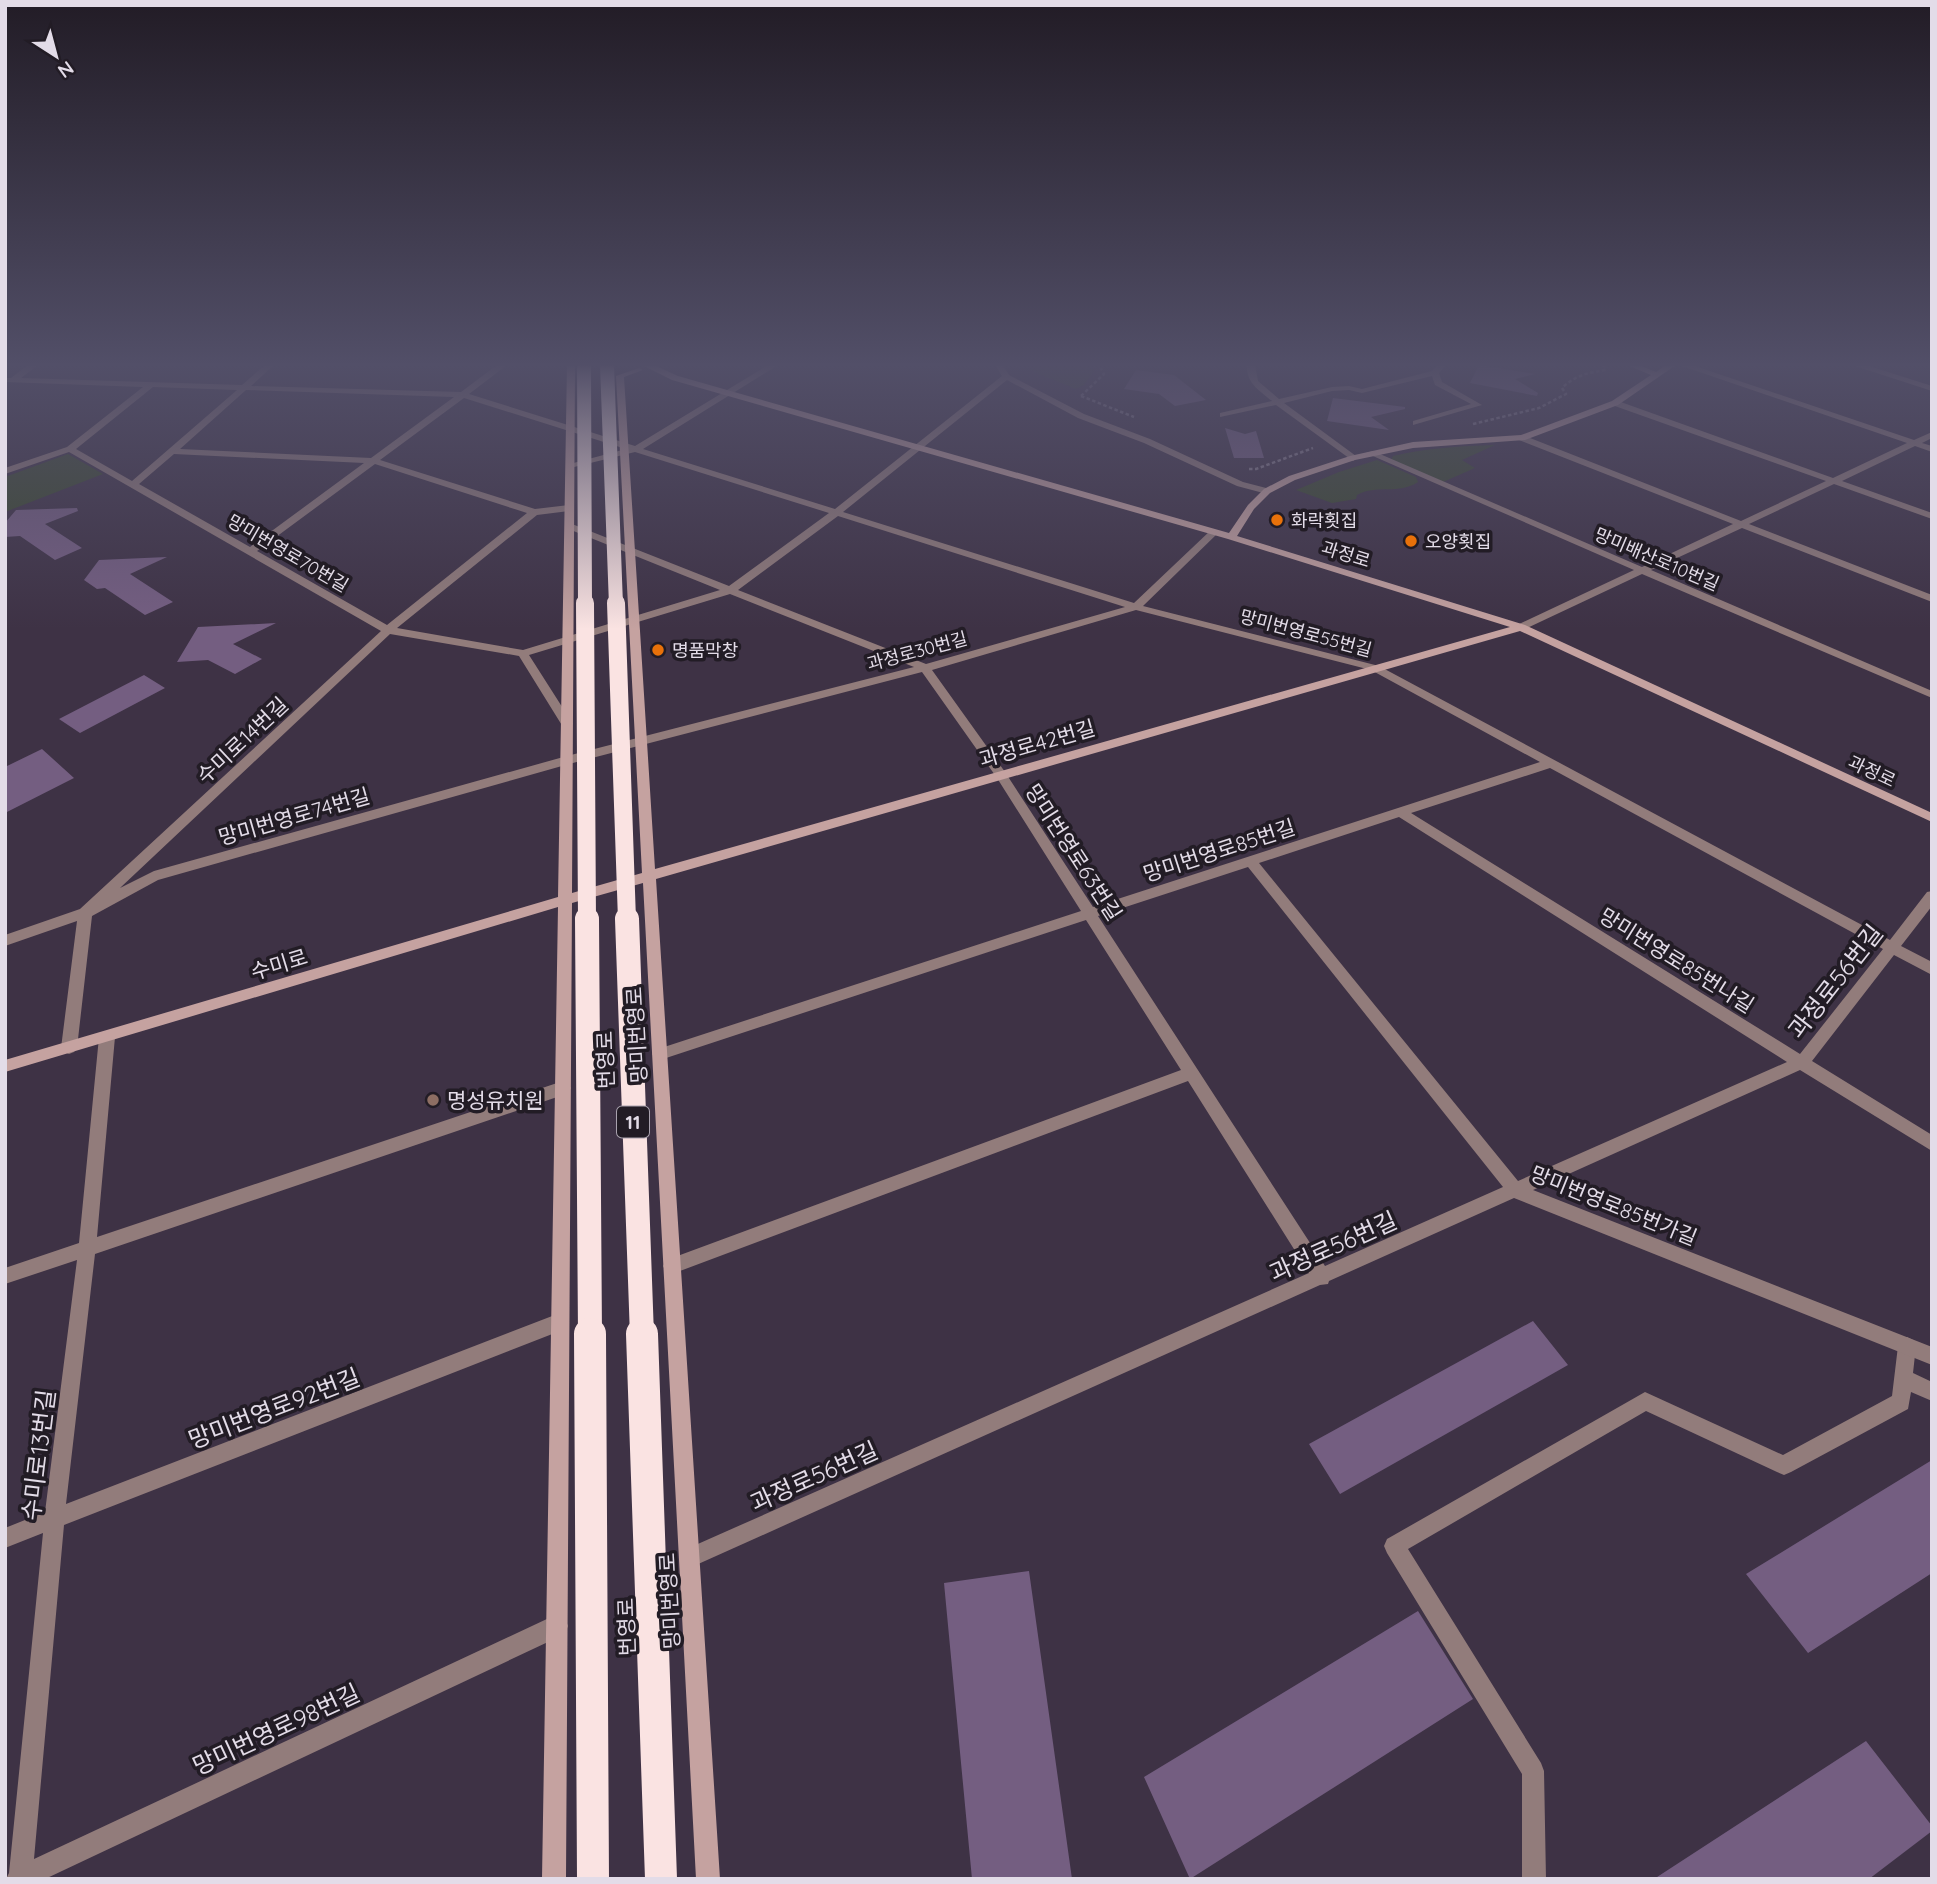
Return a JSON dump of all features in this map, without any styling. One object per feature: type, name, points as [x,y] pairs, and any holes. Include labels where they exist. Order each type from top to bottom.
[{"type":"highway","name":"번영로","points":[[585,453],[593,1879]]},
{"type":"highway","name":"번영로","points":[[610,453],[661,1879]]},
{"type":"street","points":[[5,471],[58,453]]},
{"type":"street","name":"망미번영로70번길","points":[[77,453],[388,630],[523,653],[731,590]]},
{"type":"street","points":[[133,485],[171,453]]},
{"type":"street","points":[[212,453],[375,461],[534,512],[569,508]]},
{"type":"street","points":[[250,552],[386,453]]},
{"type":"street","points":[[554,1879],[569,453]]},
{"type":"street","points":[[569,467],[615,453]]},
{"type":"street","name":"망미번영로","points":[[624,453],[708,1879]]},
{"type":"street","name":"망미번영로55번길","points":[[649,453],[1136,607],[1375,668],[1932,969]]},
{"type":"street","points":[[731,590],[912,453]]},
{"type":"street","name":"과정로","points":[[931,453],[1231,537],[1521,627],[1932,818]]},
{"type":"street","points":[[1173,453],[1240,484],[1267,491]]},
{"type":"street","points":[[1347,453],[1353,457]]},
{"type":"street","points":[[1231,537],[1251,507],[1267,491],[1292,478],[1370,453]]},
{"type":"street","name":"망미배산로10번길","points":[[1370,453],[1932,695]]},
{"type":"street","points":[[1560,453],[1932,599]]},
{"type":"street","points":[[1755,453],[1932,516]]},
{"type":"street","points":[[1521,627],[1894,453]]},
{"type":"street","name":"수미로14번길","points":[[85,913],[388,630],[534,512]]},
{"type":"street","points":[[569,526],[925,668]]},
{"type":"street","name":"과정로30번길","points":[[602,751],[925,668],[1136,607],[1214,532]]},
{"type":"street","name":"과정로42번길","points":[[565,900],[1521,627]]},
{"type":"street","points":[[523,653],[567,724]]},
{"type":"street","name":"망미번영로63번길","points":[[925,668],[1000,775],[1322,1278]]},
{"type":"street","name":"망미번영로74번길","points":[[5,941],[85,913],[154,876],[602,751]]},
{"type":"street","name":"망미번영로85번길","points":[[660,1054],[1551,763]]},
{"type":"street","name":"망미번영로85번나길","points":[[1400,812],[1932,1144]]},
{"type":"street","name":"망미번영로85번가길","points":[[1251,862],[1516,1191],[1932,1356]]},
{"type":"street","name":"과정로56번길","points":[[689,1558],[1802,1062],[1932,896]]},
{"type":"street","name":"수미로","points":[[5,1066],[565,900]]},
{"type":"street","points":[[69,1048],[85,913]]},
{"type":"street","name":"수미로13번길","points":[[19,1879],[54,1520],[87,1249],[107,1037]]},
{"type":"street","points":[[672,1266],[1191,1073]]},
{"type":"street","points":[[5,1276],[563,1088]]},
{"type":"street","name":"망미번영로92번길","points":[[5,1538],[560,1322]]},
{"type":"street","points":[[1534,1879],[1533,1771],[1394,1546],[1644,1401],[1784,1465],[1901,1402],[1908,1346]]},
{"type":"street","points":[[1904,1378],[1932,1392]]},
{"type":"street","name":"망미번영로98번길","points":[[19,1879],[557,1626]]},
{"type":"green space","points":[[1408,453],[1478,453],[1462,460],[1475,468],[1443,482],[1391,460],[1393,456]]},
{"type":"green space","points":[[68,454],[103,474],[5,512],[5,477]]},
{"type":"green space","points":[[1377,460],[1416,477],[1418,482],[1403,488],[1372,490],[1357,495],[1356,499],[1332,503],[1296,490],[1339,472]]},
{"type":"building","points":[[1232,453],[1262,453],[1264,458],[1234,458]]},
{"type":"building","points":[[77,508],[78,511],[45,524],[82,548],[55,560],[20,536],[5,537],[5,523],[16,510]]},
{"type":"building","points":[[167,557],[130,574],[173,602],[145,615],[105,588],[97,589],[84,580],[99,560]]},
{"type":"building","points":[[276,623],[233,644],[262,659],[235,674],[208,660],[177,662],[198,627]]},
{"type":"building","points":[[144,675],[165,688],[80,733],[59,719]]},
{"type":"building","points":[[42,749],[74,778],[5,813],[5,767]]},
{"type":"building","points":[[1533,1321],[1568,1365],[1340,1494],[1309,1444]]},
{"type":"building","points":[[1932,1460],[1932,1573],[1808,1653],[1746,1574]]},
{"type":"building","points":[[1029,1571],[1072,1879],[972,1879],[944,1583]]},
{"type":"building","points":[[1418,1611],[1473,1699],[1190,1879],[1144,1777]]},
{"type":"building","points":[[1866,1741],[1932,1826],[1932,1831],[1869,1879],[1654,1879]]},
{"type":"place","name":"화락횟집","points":[[1277,520]]},
{"type":"place","name":"오양횟집","points":[[1411,541]]},
{"type":"place","name":"명품막창","points":[[658,650]]},
{"type":"place","name":"명성유치원","points":[[433,1100]]}]
